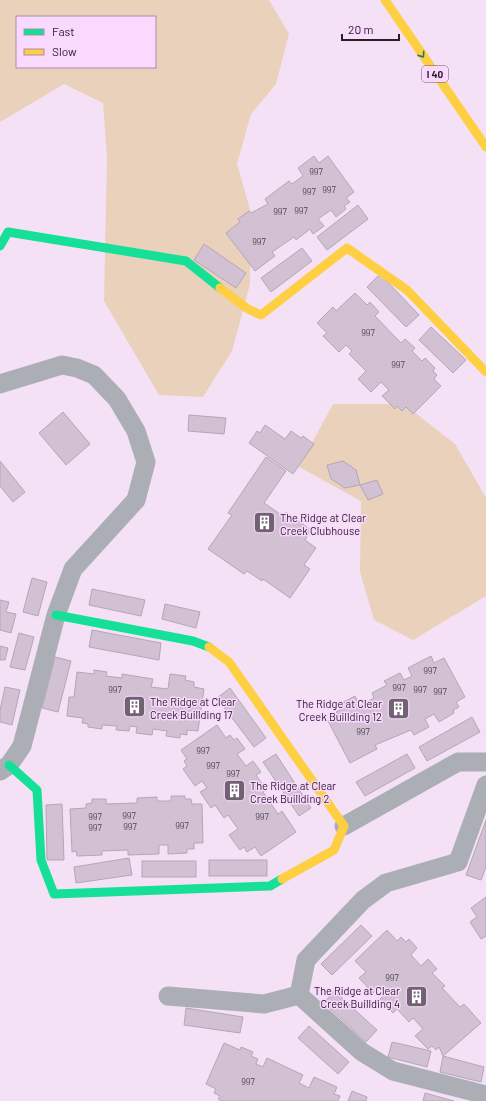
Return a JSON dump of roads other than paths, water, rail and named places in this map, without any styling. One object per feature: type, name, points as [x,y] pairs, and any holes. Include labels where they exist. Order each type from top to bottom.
[{"type":"main road","name":"I 40","points":[[385,0],[486,147]]},
{"type":"main road","points":[[0,246],[8,232],[186,261],[248,309],[261,315],[347,248],[407,290],[486,372]]},
{"type":"main road","points":[[5,768],[37,790],[41,860],[54,894],[270,886],[334,850],[344,826],[229,662],[210,648],[193,641],[56,615]]},
{"type":"street","points":[[0,384],[62,365],[77,368],[94,375],[117,399],[125,412],[136,431],[146,462],[136,500],[73,569],[56,615],[22,746],[5,768]]},
{"type":"street","points":[[344,826],[458,762],[486,762]]},
{"type":"street","points":[[299,995],[306,960],[363,900],[386,883],[458,862],[486,785]]},
{"type":"street","points":[[168,996],[264,1004],[299,995]]},
{"type":"street","points":[[299,995],[362,1052],[393,1071],[486,1095]]},
{"type":"place","name":"The Ridge at Clear Creek Clubhouse","points":[[264,523]]},
{"type":"place","name":"The Ridge at Clear Creek Buillding 17","points":[[135,707]]},
{"type":"place","name":"The Ridge at Clear Creek Buillding 12","points":[[398,709]]},
{"type":"place","name":"The Ridge at Clear Creek Buillding 2","points":[[234,791]]},
{"type":"place","name":"The Ridge at Clear Creek Buillding 4","points":[[416,996]]}]
